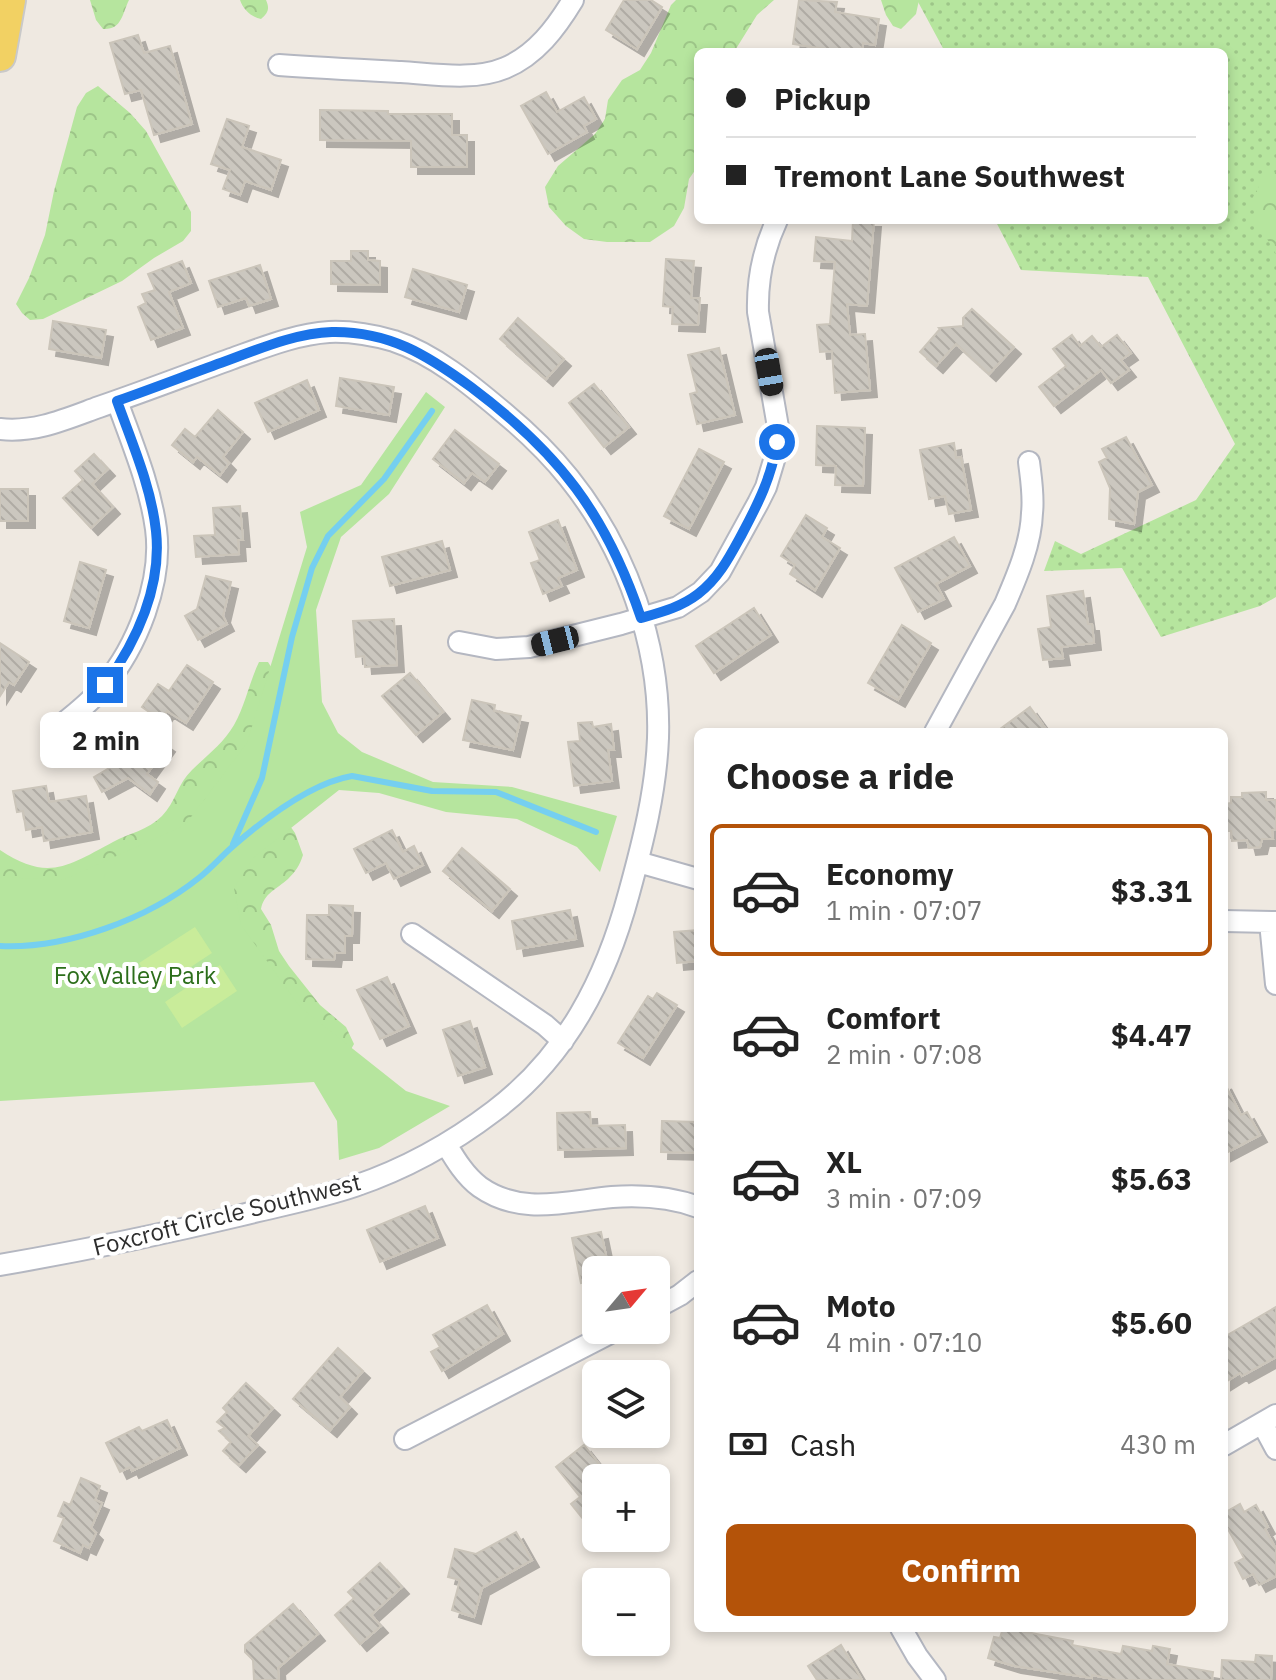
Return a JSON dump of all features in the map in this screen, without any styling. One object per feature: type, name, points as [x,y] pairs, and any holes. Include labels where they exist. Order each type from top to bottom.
[{"type":"main road","points":[[0,56],[10,0]]},
{"type":"street","points":[[279,65],[450,75],[493,72],[514,64],[532,52],[573,0]]},
{"type":"street","points":[[459,642],[496,649],[529,647],[641,618],[678,607],[701,592],[720,572],[766,487],[775,457],[778,427],[758,300],[762,261],[776,224]]},
{"type":"street","name":"Foxcroft Circle Southwest","points":[[0,429],[37,428],[250,352],[317,334],[363,334],[405,345],[442,366],[493,404],[547,452],[579,492],[609,540],[631,586],[654,673],[658,738],[650,807],[638,862],[603,971],[563,1041],[520,1090],[494,1111],[446,1144],[387,1173],[335,1193],[150,1237],[0,1265]]},
{"type":"street","points":[[58,728],[96,695],[123,659],[146,607],[156,567],[156,531],[151,505],[117,401]]},
{"type":"street","points":[[937,728],[1013,585],[1032,520],[1029,462]]},
{"type":"street","points":[[638,862],[694,878]]},
{"type":"street","points":[[1228,921],[1273,922],[1276,984]]},
{"type":"street","points":[[412,934],[545,1025],[563,1041]]},
{"type":"street","points":[[446,1144],[458,1164],[478,1186],[502,1199],[553,1205],[634,1197],[675,1200],[694,1206]]},
{"type":"street","points":[[670,1300],[694,1284]]},
{"type":"street","points":[[405,1439],[589,1344]]},
{"type":"street","points":[[1228,1443],[1269,1419],[1276,1449]]},
{"type":"street","points":[[903,1632],[935,1680]]},
{"type":"green space","points":[[90,0],[129,0],[118,24],[103,29],[96,20]]},
{"type":"green space","points":[[240,0],[266,0],[268,11],[261,19],[257,18],[248,12]]},
{"type":"green space","points":[[676,0],[774,0],[757,15],[736,48],[694,48],[694,172],[689,179],[684,208],[674,226],[650,242],[584,239],[566,226],[549,207],[545,187],[558,166],[595,134],[605,119],[608,100],[622,80],[640,70],[651,53]]},
{"type":"green space","points":[[881,0],[919,0],[916,14],[901,29],[893,26]]},
{"type":"green space","points":[[917,0],[1276,0],[1276,597],[1260,606],[1161,637],[1122,568],[1044,571],[1055,541],[1081,554],[1196,500],[1235,444],[1148,277],[1021,270],[997,224],[1228,224],[1228,48],[943,48]]},
{"type":"green space","points":[[98,86],[146,131],[191,212],[191,231],[183,241],[122,281],[43,319],[30,320],[16,304],[45,235],[77,107],[86,93]]},
{"type":"green space","points":[[1276,170],[1276,254],[1255,219],[1252,199],[1265,175]]},
{"type":"green space","name":"Fox Valley Park","points":[[426,392],[445,407],[389,494],[341,537],[316,610],[322,702],[338,733],[362,752],[433,782],[512,787],[617,816],[600,872],[577,847],[517,819],[446,812],[379,793],[339,790],[253,858],[234,888],[241,925],[300,1007],[406,1091],[450,1106],[379,1148],[339,1160],[337,1121],[314,1082],[0,1101],[0,877],[63,880],[185,825],[247,743],[307,547],[300,512],[361,485]]},
{"type":"green space","points":[[259,662],[268,662],[275,673],[248,796],[0,940],[0,850],[32,866],[58,867],[157,821],[187,775],[230,732]]},
{"type":"green space","points":[[288,823],[303,855],[295,871],[268,895],[261,909],[289,966],[320,1005],[346,1027],[354,1044],[349,1053],[283,1014],[216,876]]},
{"type":"green space","points":[[195,927],[212,953],[156,990],[139,963]]},
{"type":"green space","points":[[220,965],[237,991],[182,1028],[165,1002]]},
{"type":"building","points":[[624,0],[651,0],[662,7],[637,49],[606,30]]},
{"type":"building","points":[[799,0],[837,2],[835,12],[879,19],[875,45],[863,43],[862,48],[819,48],[793,44]]},
{"type":"building","points":[[138,35],[144,53],[170,46],[192,124],[154,135],[141,90],[125,94],[110,43]]},
{"type":"building","points":[[546,92],[557,112],[584,97],[596,119],[584,126],[587,132],[548,154],[521,106]]},
{"type":"building","points":[[320,110],[452,114],[452,135],[467,135],[467,167],[411,167],[411,141],[320,140]]},
{"type":"building","points":[[227,119],[249,126],[242,147],[281,160],[271,190],[245,181],[240,195],[223,189],[230,170],[211,164]]},
{"type":"building","points":[[853,224],[874,224],[867,306],[847,304],[850,335],[865,334],[870,390],[835,393],[832,351],[820,352],[817,325],[830,324],[835,262],[814,261],[816,237],[852,241]]},
{"type":"building","points":[[351,251],[368,251],[368,260],[380,261],[380,285],[331,284],[331,261],[351,261]]},
{"type":"building","points":[[666,259],[694,261],[691,298],[700,298],[698,325],[672,324],[673,307],[663,306]]},
{"type":"building","points":[[182,261],[191,283],[169,292],[183,328],[151,340],[138,307],[146,303],[142,294],[155,290],[148,274]]},
{"type":"building","points":[[260,265],[271,299],[249,306],[246,298],[218,307],[209,281]]},
{"type":"building","points":[[413,269],[467,285],[459,312],[405,297]]},
{"type":"building","points":[[972,309],[1014,347],[989,374],[956,344],[936,366],[920,352],[939,328],[963,326],[963,318]]},
{"type":"building","points":[[518,318],[564,359],[546,379],[500,339]]},
{"type":"building","points":[[53,321],[106,330],[101,358],[49,349]]},
{"type":"building","points":[[1072,335],[1080,346],[1092,336],[1101,347],[1117,335],[1131,353],[1121,360],[1129,370],[1111,383],[1101,370],[1054,406],[1039,387],[1066,366],[1053,349]]},
{"type":"building","points":[[719,348],[735,415],[697,424],[690,394],[697,392],[688,355]]},
{"type":"building","points":[[340,378],[394,387],[389,415],[336,406]]},
{"type":"building","points":[[307,380],[319,410],[268,432],[255,403]]},
{"type":"building","points":[[594,384],[629,427],[604,447],[569,403]]},
{"type":"building","points":[[218,410],[243,432],[223,457],[229,463],[220,475],[197,457],[193,462],[172,445],[185,429],[195,437]]},
{"type":"building","points":[[817,426],[865,428],[863,486],[835,485],[836,466],[816,465]]},
{"type":"building","points":[[455,430],[499,464],[485,482],[472,473],[464,483],[433,459]]},
{"type":"building","points":[[1126,437],[1152,485],[1138,492],[1134,524],[1109,519],[1110,488],[1099,462],[1107,458],[1102,449]]},
{"type":"building","points":[[954,443],[956,458],[961,457],[971,510],[949,514],[945,496],[929,499],[920,450]]},
{"type":"building","points":[[699,449],[724,462],[689,529],[664,516]]},
{"type":"building","points":[[94,454],[108,469],[92,484],[113,507],[91,528],[63,498],[83,480],[75,471]]},
{"type":"building","points":[[0,489],[28,489],[28,521],[0,521]]},
{"type":"building","points":[[240,506],[243,540],[238,540],[239,554],[196,557],[194,536],[215,535],[213,508]]},
{"type":"building","points":[[806,515],[827,528],[822,537],[840,548],[815,590],[790,574],[795,565],[781,556]]},
{"type":"building","points":[[558,520],[577,570],[558,578],[562,586],[543,594],[531,563],[540,560],[529,532]]},
{"type":"building","points":[[954,537],[970,566],[936,584],[944,599],[918,612],[895,568]]},
{"type":"building","points":[[442,541],[450,570],[390,586],[382,557]]},
{"type":"building","points":[[80,562],[106,570],[89,628],[64,621]]},
{"type":"building","points":[[206,576],[231,582],[223,616],[227,624],[198,640],[185,616],[197,609]]},
{"type":"building","points":[[1083,591],[1094,643],[1061,647],[1063,658],[1043,660],[1038,629],[1051,627],[1047,596]]},
{"type":"building","points":[[754,608],[771,635],[714,673],[696,646]]},
{"type":"building","points":[[394,619],[397,665],[365,667],[364,656],[356,657],[353,621]]},
{"type":"building","points":[[902,625],[931,643],[898,700],[868,683]]},
{"type":"building","points":[[0,643],[29,662],[14,685],[9,682],[0,696]]},
{"type":"building","points":[[187,665],[213,682],[186,723],[167,711],[161,720],[142,707],[158,684],[169,691]]},
{"type":"building","points":[[410,673],[443,712],[416,735],[382,696]]},
{"type":"building","points":[[472,700],[495,705],[494,711],[521,716],[513,750],[463,740]]},
{"type":"building","points":[[1030,707],[1045,728],[1001,728]]},
{"type":"building","points":[[592,722],[593,727],[611,724],[614,750],[608,750],[612,781],[574,786],[568,742],[580,741],[578,723]]},
{"type":"building","points":[[143,727],[168,745],[147,774],[158,782],[150,794],[128,778],[102,792],[94,777],[116,764]]},
{"type":"building","points":[[46,786],[49,802],[86,796],[92,832],[44,841],[42,827],[26,830],[23,811],[17,812],[13,791]]},
{"type":"building","points":[[1266,792],[1266,800],[1276,800],[1273,839],[1262,839],[1260,847],[1249,848],[1247,840],[1232,841],[1231,831],[1228,831],[1228,803],[1231,803],[1231,797],[1242,797],[1242,793]]},
{"type":"building","points":[[392,830],[403,852],[414,846],[423,865],[394,879],[386,863],[366,873],[354,849]]},
{"type":"building","points":[[462,848],[510,889],[492,911],[443,871]]},
{"type":"building","points":[[329,905],[353,906],[352,936],[345,936],[345,953],[335,953],[334,960],[306,959],[307,915],[329,915]]},
{"type":"building","points":[[570,910],[576,939],[517,949],[512,921]]},
{"type":"building","points":[[694,930],[694,961],[677,963],[674,932]]},
{"type":"building","points":[[387,977],[409,1026],[380,1039],[357,990]]},
{"type":"building","points":[[657,993],[677,1005],[643,1058],[618,1043],[648,996],[653,999]]},
{"type":"building","points":[[470,1021],[485,1067],[458,1076],[443,1030]]},
{"type":"building","points":[[1228,1090],[1241,1115],[1247,1112],[1260,1135],[1228,1152]]},
{"type":"building","points":[[590,1112],[591,1126],[625,1125],[626,1148],[558,1150],[557,1113]]},
{"type":"building","points":[[662,1121],[694,1122],[694,1153],[661,1152]]},
{"type":"building","points":[[425,1206],[438,1238],[380,1262],[367,1230]]},
{"type":"building","points":[[601,1232],[606,1256],[582,1256],[582,1283],[581,1283],[572,1238]]},
{"type":"building","points":[[487,1305],[503,1334],[442,1371],[431,1352],[440,1347],[433,1335]]},
{"type":"building","points":[[1276,1307],[1276,1357],[1228,1380],[1228,1335]]},
{"type":"building","points":[[338,1348],[363,1371],[340,1397],[350,1407],[330,1430],[293,1399]]},
{"type":"building","points":[[246,1383],[273,1408],[248,1436],[258,1445],[239,1465],[223,1451],[231,1442],[219,1431],[225,1428],[217,1422],[227,1412],[223,1408]]},
{"type":"building","points":[[167,1420],[180,1448],[132,1471],[130,1467],[120,1472],[106,1443],[139,1427],[142,1431]]},
{"type":"building","points":[[582,1447],[599,1464],[582,1464],[582,1518],[571,1504],[580,1497],[556,1467]]},
{"type":"building","points":[[81,1478],[100,1486],[95,1500],[102,1503],[91,1528],[96,1533],[89,1548],[83,1545],[80,1553],[54,1541],[64,1518],[58,1516],[64,1502],[70,1505]]},
{"type":"building","points":[[1240,1504],[1244,1512],[1256,1505],[1276,1549],[1276,1576],[1259,1585],[1253,1574],[1243,1579],[1235,1563],[1244,1558],[1228,1529],[1228,1511]]},
{"type":"building","points":[[516,1532],[532,1560],[482,1588],[474,1617],[452,1610],[460,1580],[448,1577],[455,1549],[476,1554]]},
{"type":"building","points":[[380,1563],[402,1587],[371,1615],[381,1626],[360,1644],[335,1615],[354,1598],[348,1592]]},
{"type":"building","points":[[293,1604],[318,1634],[278,1668],[279,1680],[254,1680],[253,1660],[245,1652],[245,1645]]},
{"type":"building","points":[[1002,1632],[1026,1632],[1121,1654],[1123,1646],[1152,1651],[1153,1646],[1170,1649],[1167,1664],[1213,1672],[1212,1680],[1118,1680],[1014,1666],[988,1658],[994,1637],[1000,1638]]},
{"type":"building","points":[[841,1645],[862,1680],[817,1680],[808,1666]]},
{"type":"building","points":[[1256,1655],[1272,1656],[1271,1680],[1221,1680],[1222,1660],[1255,1662]]},
{"type":"waterway","points":[[233,844],[262,778],[292,637],[312,568],[328,536],[384,479],[432,411]]},
{"type":"waterway","points":[[0,946],[26,946],[79,937],[132,918],[200,877],[244,837],[288,804],[320,786],[352,776],[432,791],[496,792],[596,832]]},
{"type":"route","points":[[105,685],[133,640],[146,607],[157,552],[151,505],[117,401],[250,352],[304,336],[330,332],[363,334],[398,342],[442,366],[517,424],[567,475],[591,509],[622,565],[641,618],[678,607],[701,592],[720,572],[766,487],[777,442]]}]
